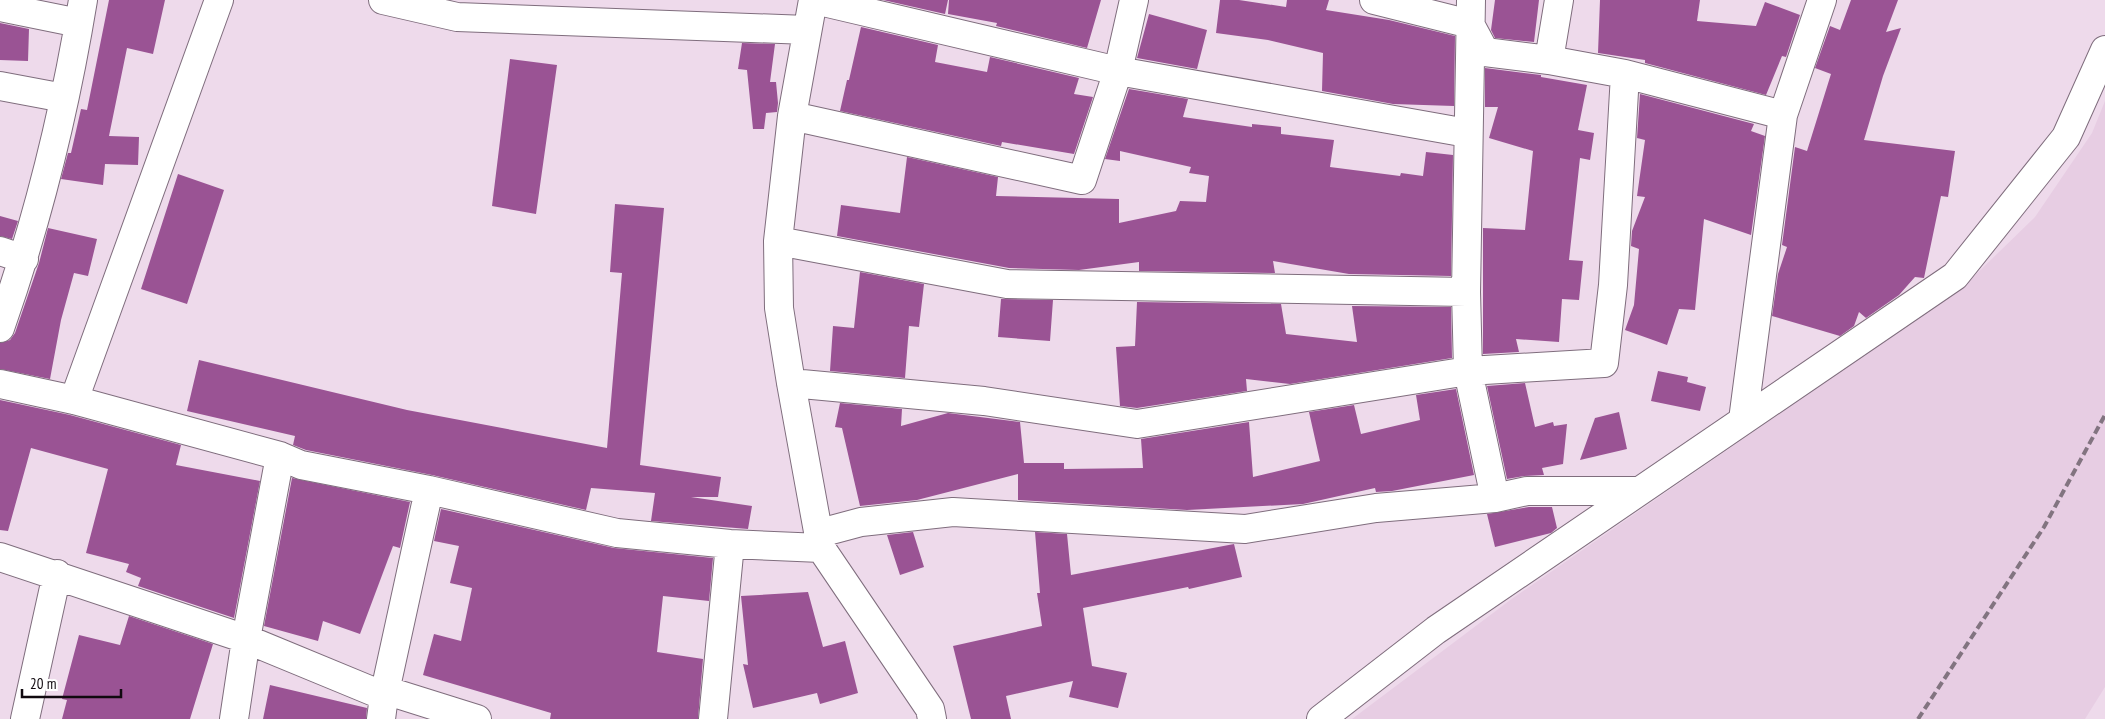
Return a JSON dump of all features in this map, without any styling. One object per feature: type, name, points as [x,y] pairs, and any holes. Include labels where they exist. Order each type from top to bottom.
[{"type":"street","points":[[0,328],[12,255],[64,98],[81,12],[0,7],[1,0]]},
{"type":"street","points":[[74,400],[219,0]]},
{"type":"street","points":[[383,0],[437,6],[457,17],[807,30]]},
{"type":"street","points":[[932,719],[930,709],[821,540],[790,383],[779,308],[778,241],[792,116],[814,0],[1118,71],[1467,133]]},
{"type":"street","points":[[792,116],[1082,180],[1118,71],[1134,0]]},
{"type":"street","points":[[1374,0],[1470,12]]},
{"type":"street","points":[[1549,60],[1559,0]]},
{"type":"street","points":[[1743,420],[1783,115],[1822,0]]},
{"type":"street","points":[[1470,12],[1485,52],[1549,60],[1625,74],[1783,115]]},
{"type":"street","points":[[1470,12],[1466,292],[1468,372],[1495,498]]},
{"type":"street","points":[[1320,719],[1436,630],[1955,276],[2066,137],[2105,50]]},
{"type":"street","points":[[790,383],[984,401],[1137,424],[1468,372],[1604,363],[1613,285],[1625,74]]},
{"type":"street","points":[[0,86],[64,98]]},
{"type":"street","points":[[778,241],[1008,284],[1466,292]]},
{"type":"street","points":[[0,384],[74,400],[280,456],[301,465],[429,490],[617,533],[730,544],[821,540],[861,522],[953,512],[1245,529],[1376,508],[1495,498],[1527,491],[1639,491]]},
{"type":"street","points":[[234,719],[246,639],[280,456]]},
{"type":"street","points":[[383,707],[429,490]]},
{"type":"street","points":[[712,719],[730,544]]},
{"type":"street","points":[[0,557],[57,574],[246,639],[383,707]]},
{"type":"street","points":[[26,719],[57,574]]},
{"type":"street","points":[[383,707],[394,693],[477,719]]},
{"type":"shaded area","points":[[2105,101],[2105,687],[2085,719],[1352,719],[1513,598],[1963,287],[2035,217],[2092,133]]},
{"type":"building","points":[[109,0],[165,0],[153,54],[127,48],[109,136],[139,137],[138,165],[105,164],[103,185],[61,179],[68,153],[71,153],[81,109],[87,110]]},
{"type":"building","points":[[883,0],[948,0],[945,14]]},
{"type":"building","points":[[949,0],[1101,0],[1087,48],[996,26],[997,23],[948,14]]},
{"type":"building","points":[[1220,0],[1239,0],[1286,7],[1287,0],[1329,0],[1326,10],[1389,20],[1455,36],[1454,106],[1393,104],[1322,91],[1323,53],[1268,40],[1216,33]]},
{"type":"building","points":[[1495,0],[1539,0],[1534,42],[1495,38],[1491,30]]},
{"type":"building","points":[[1600,0],[1700,0],[1697,21],[1756,26],[1765,2],[1800,15],[1786,57],[1782,56],[1766,95],[1645,63],[1645,60],[1598,53]]},
{"type":"building","points":[[1851,0],[1898,0],[1886,32],[1901,28],[1883,76],[1864,140],[1955,151],[1948,197],[1941,196],[1924,278],[1915,277],[1899,295],[1866,318],[1859,312],[1854,326],[1840,336],[1772,316],[1778,274],[1787,247],[1782,245],[1795,147],[1807,151],[1831,74],[1815,68],[1830,26],[1840,30]]},
{"type":"building","points":[[1149,14],[1207,30],[1197,69],[1137,58]]},
{"type":"building","points":[[0,23],[29,29],[28,61],[0,60]]},
{"type":"building","points":[[861,27],[938,45],[935,62],[987,72],[990,57],[1079,78],[1074,94],[1093,97],[1074,154],[1002,142],[1001,146],[840,111]]},
{"type":"building","points":[[742,43],[775,44],[770,82],[776,82],[777,112],[766,113],[764,129],[753,129],[747,70],[738,69]]},
{"type":"building","points":[[510,59],[557,65],[536,214],[492,206]]},
{"type":"building","points":[[1485,68],[1541,75],[1541,77],[1587,85],[1578,130],[1594,133],[1590,160],[1580,158],[1569,260],[1583,261],[1579,300],[1562,299],[1559,342],[1516,339],[1519,352],[1483,354],[1483,228],[1525,230],[1533,151],[1489,138],[1498,107],[1485,107]]},
{"type":"building","points":[[1129,89],[1188,99],[1183,117],[1252,127],[1252,124],[1281,127],[1281,134],[1334,140],[1330,167],[1400,176],[1401,173],[1423,176],[1426,152],[1453,155],[1451,276],[1349,274],[1273,261],[1275,273],[1139,271],[1139,262],[1079,270],[1009,268],[837,236],[841,205],[900,213],[907,157],[998,177],[996,196],[1119,199],[1119,223],[1176,211],[1180,201],[1206,202],[1209,176],[1189,173],[1191,167],[1120,151],[1120,161],[1105,159]]},
{"type":"building","points":[[1640,94],[1754,124],[1751,131],[1765,136],[1751,235],[1704,219],[1695,310],[1679,309],[1667,345],[1625,330],[1634,305],[1639,249],[1631,246],[1632,231],[1645,197],[1637,196],[1645,140],[1637,138]]},
{"type":"building","points":[[178,174],[224,190],[187,304],[141,289]]},
{"type":"building","points":[[615,204],[664,208],[640,465],[721,477],[718,497],[691,497],[752,506],[748,529],[651,521],[655,493],[591,488],[586,510],[432,475],[306,450],[293,445],[295,436],[187,411],[199,360],[407,410],[607,448],[622,273],[610,272]]},
{"type":"building","points":[[0,216],[18,221],[12,239],[0,236]]},
{"type":"building","points":[[48,228],[97,239],[88,276],[74,273],[61,320],[50,379],[0,369],[0,343],[10,340],[15,333],[39,263]]},
{"type":"building","points":[[860,272],[924,284],[919,327],[909,326],[905,378],[830,371],[833,326],[854,328]]},
{"type":"building","points":[[1001,299],[1053,300],[1050,341],[998,337]]},
{"type":"building","points":[[1137,302],[1281,304],[1286,334],[1357,342],[1352,306],[1451,307],[1452,358],[1290,384],[1246,379],[1247,391],[1137,408],[1120,406],[1116,347],[1135,346]]},
{"type":"building","points":[[1658,371],[1688,377],[1687,382],[1706,387],[1700,411],[1651,401]]},
{"type":"building","points":[[1525,383],[1535,427],[1553,422],[1554,426],[1567,424],[1563,464],[1542,468],[1544,475],[1507,479],[1487,386]]},
{"type":"building","points":[[1456,389],[1474,475],[1392,491],[1376,492],[1375,488],[1303,504],[1187,510],[1018,500],[1018,474],[917,500],[860,506],[842,428],[835,427],[840,403],[902,409],[901,426],[948,413],[1020,422],[1024,463],[1064,463],[1064,469],[1143,468],[1141,439],[1249,422],[1253,477],[1320,461],[1309,412],[1354,405],[1361,434],[1420,420],[1416,395]]},
{"type":"building","points":[[0,400],[70,415],[181,445],[176,465],[260,481],[234,618],[138,586],[141,578],[126,572],[129,564],[86,553],[108,469],[31,448],[8,531],[0,530]]},
{"type":"building","points":[[1619,412],[1627,449],[1580,460],[1595,418]]},
{"type":"building","points":[[292,478],[410,502],[400,548],[393,546],[360,634],[323,621],[318,641],[264,626]]},
{"type":"building","points":[[1529,507],[1552,507],[1557,528],[1551,533],[1495,547],[1487,514]]},
{"type":"building","points":[[441,509],[614,548],[713,558],[709,601],[663,596],[657,652],[703,659],[698,719],[550,719],[551,713],[423,675],[434,634],[461,641],[472,588],[450,583],[459,546],[434,541]]},
{"type":"building","points":[[913,532],[924,567],[900,575],[887,535]]},
{"type":"building","points":[[1035,532],[1067,534],[1071,575],[1234,544],[1242,577],[1189,589],[1188,587],[1083,608],[1092,666],[1127,673],[1118,708],[1069,697],[1073,681],[1006,696],[1011,719],[971,719],[953,646],[1042,626],[1037,593],[1040,593]]},
{"type":"building","points":[[808,592],[823,647],[845,641],[858,693],[820,704],[817,693],[753,708],[743,664],[748,665],[741,596]]},
{"type":"building","points":[[129,616],[213,644],[190,719],[62,719],[67,700],[62,699],[79,635],[120,645]]},
{"type":"building","points":[[270,685],[367,708],[366,719],[263,719]]},
{"type":"railway","points":[[1918,719],[2044,527],[2105,415]]}]
